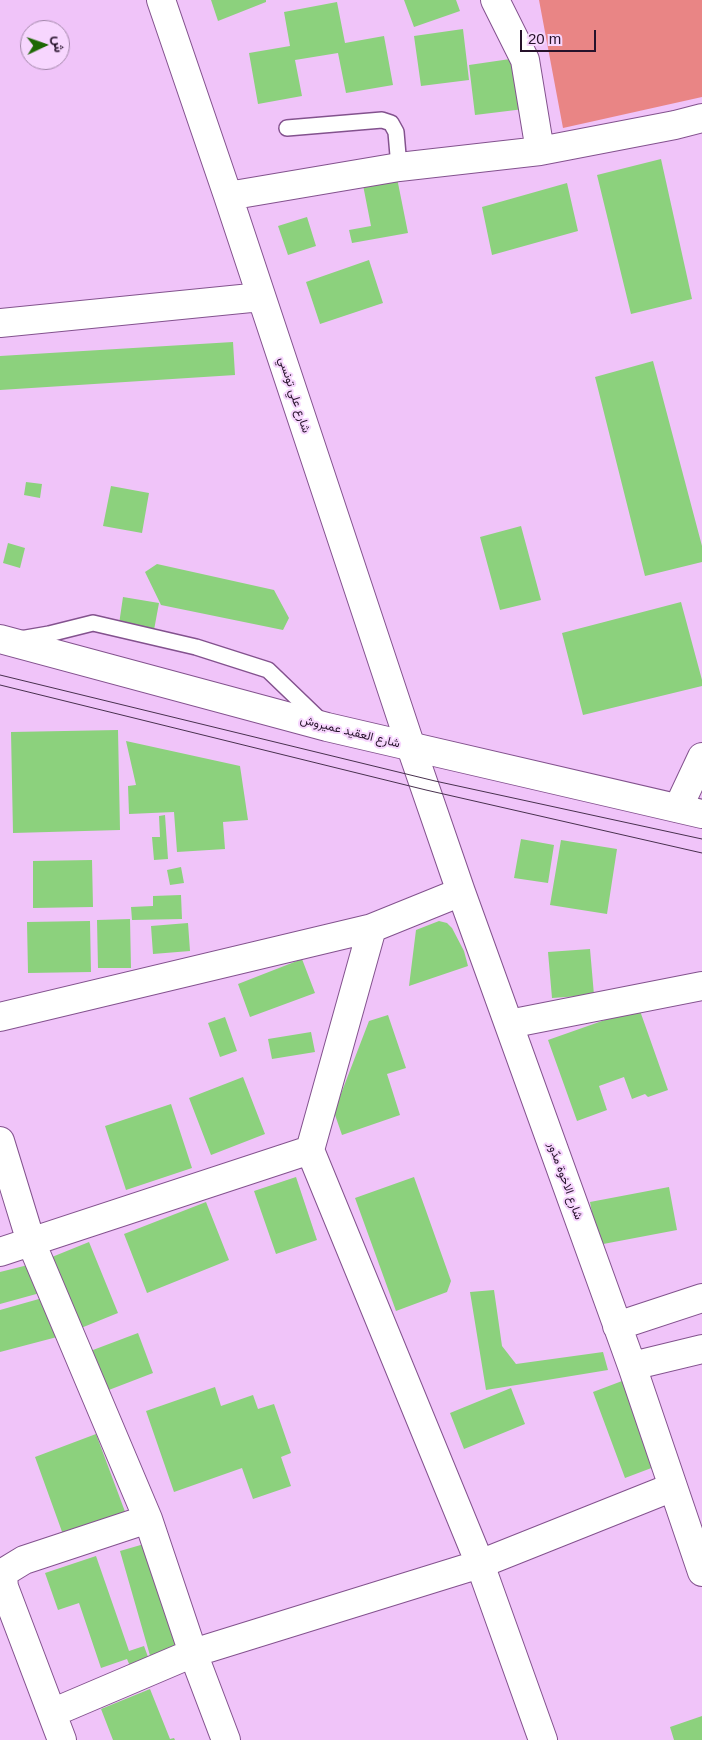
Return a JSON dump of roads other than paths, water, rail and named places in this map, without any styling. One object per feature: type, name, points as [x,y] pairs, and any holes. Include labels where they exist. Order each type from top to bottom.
[{"type":"street","name":"شارع علي تونسي","points":[[161,0],[426,790]]},
{"type":"street","points":[[495,0],[525,60],[540,151]]},
{"type":"street","points":[[228,196],[399,167],[540,151],[702,118]]},
{"type":"street","points":[[0,323],[262,297]]},
{"type":"street","name":"شارع العقيد عميروش","points":[[5,640],[327,728],[690,811]]},
{"type":"street","points":[[690,811],[702,757]]},
{"type":"street","name":"شارع الاخوة مدّور","points":[[426,790],[508,1024],[632,1366],[702,1572]]},
{"type":"street","points":[[0,1017],[372,928],[461,892]]},
{"type":"street","points":[[372,928],[310,1150],[480,1564],[543,1740]]},
{"type":"street","points":[[508,1024],[702,986]]},
{"type":"street","points":[[0,1141],[31,1242],[148,1519],[192,1653],[226,1740]]},
{"type":"street","points":[[0,1252],[310,1150]]},
{"type":"street","points":[[617,1326],[702,1298]]},
{"type":"street","points":[[632,1366],[702,1349]]},
{"type":"street","points":[[52,1714],[192,1653],[480,1564],[673,1487]]},
{"type":"street","points":[[62,1740],[4,1587],[3,1577],[6,1571],[24,1560],[148,1519]]},
{"type":"lane","points":[[287,128],[382,120],[391,123],[396,132],[399,167]]},
{"type":"lane","points":[[5,640],[49,634],[93,623],[196,647],[268,670],[327,728]]},
{"type":"tram line","points":[[0,675],[435,781],[702,839]]},
{"type":"tram line","points":[[0,685],[426,790],[702,853]]}]
